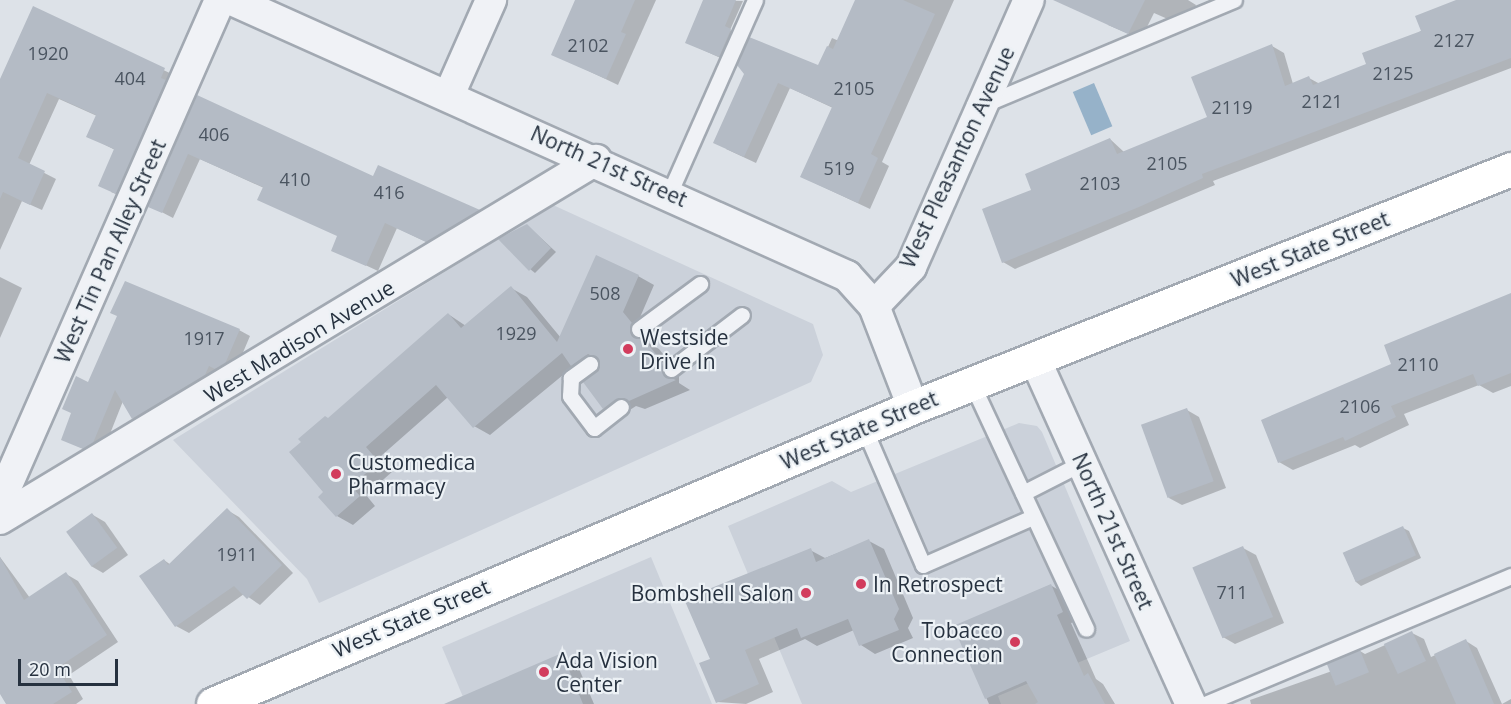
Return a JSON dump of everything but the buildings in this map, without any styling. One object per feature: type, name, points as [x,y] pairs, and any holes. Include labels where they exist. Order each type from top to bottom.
[{"type":"main road","name":"West State Street","points":[[213,704],[913,407],[1511,169]]},
{"type":"street","name":"West Tin Pan Alley Street","points":[[0,501],[220,0]]},
{"type":"street","name":"North 21st Street","points":[[232,0],[596,160],[847,276],[874,306],[913,407]]},
{"type":"street","points":[[449,95],[491,0]]},
{"type":"street","name":"West Pleasanton Avenue","points":[[874,306],[911,267],[1029,0]]},
{"type":"street","name":"West Madison Avenue","points":[[0,519],[596,160]]},
{"type":"street","name":"North 21st Street","points":[[1035,359],[1191,704]]},
{"type":"lane","points":[[669,194],[755,0]]},
{"type":"lane","points":[[982,105],[1234,0]]},
{"type":"lane","points":[[639,329],[700,284]]},
{"type":"lane","points":[[671,369],[742,315]]},
{"type":"lane","points":[[590,364],[571,378],[567,388],[594,428],[621,408]]},
{"type":"lane","points":[[972,384],[1086,629]]},
{"type":"lane","points":[[864,428],[923,565],[1033,517]]},
{"type":"lane","points":[[1023,493],[1082,463]]},
{"type":"lane","points":[[1205,704],[1511,576]]},
{"type":"shaded area","points":[[553,205],[813,324],[823,355],[811,382],[319,603],[307,579],[173,440]]},
{"type":"shaded area","points":[[1019,423],[1037,426],[1042,432],[1130,641],[998,696],[1001,704],[802,704],[728,526],[832,481],[851,492]]},
{"type":"shaded area","points":[[651,557],[712,704],[466,704],[442,647]]},
{"type":"water","points":[[1094,83],[1112,126],[1091,135],[1073,92]]},
{"type":"place","name":"Westside Drive In","points":[[628,349]]},
{"type":"place","name":"Customedica Pharmacy","points":[[336,474]]},
{"type":"place","name":"In Retrospect","points":[[861,584]]},
{"type":"place","name":"Bombshell Salon","points":[[806,593]]},
{"type":"place","name":"Tobacco Connection","points":[[1015,642]]},
{"type":"place","name":"Ada Vision Center","points":[[544,672]]}]
